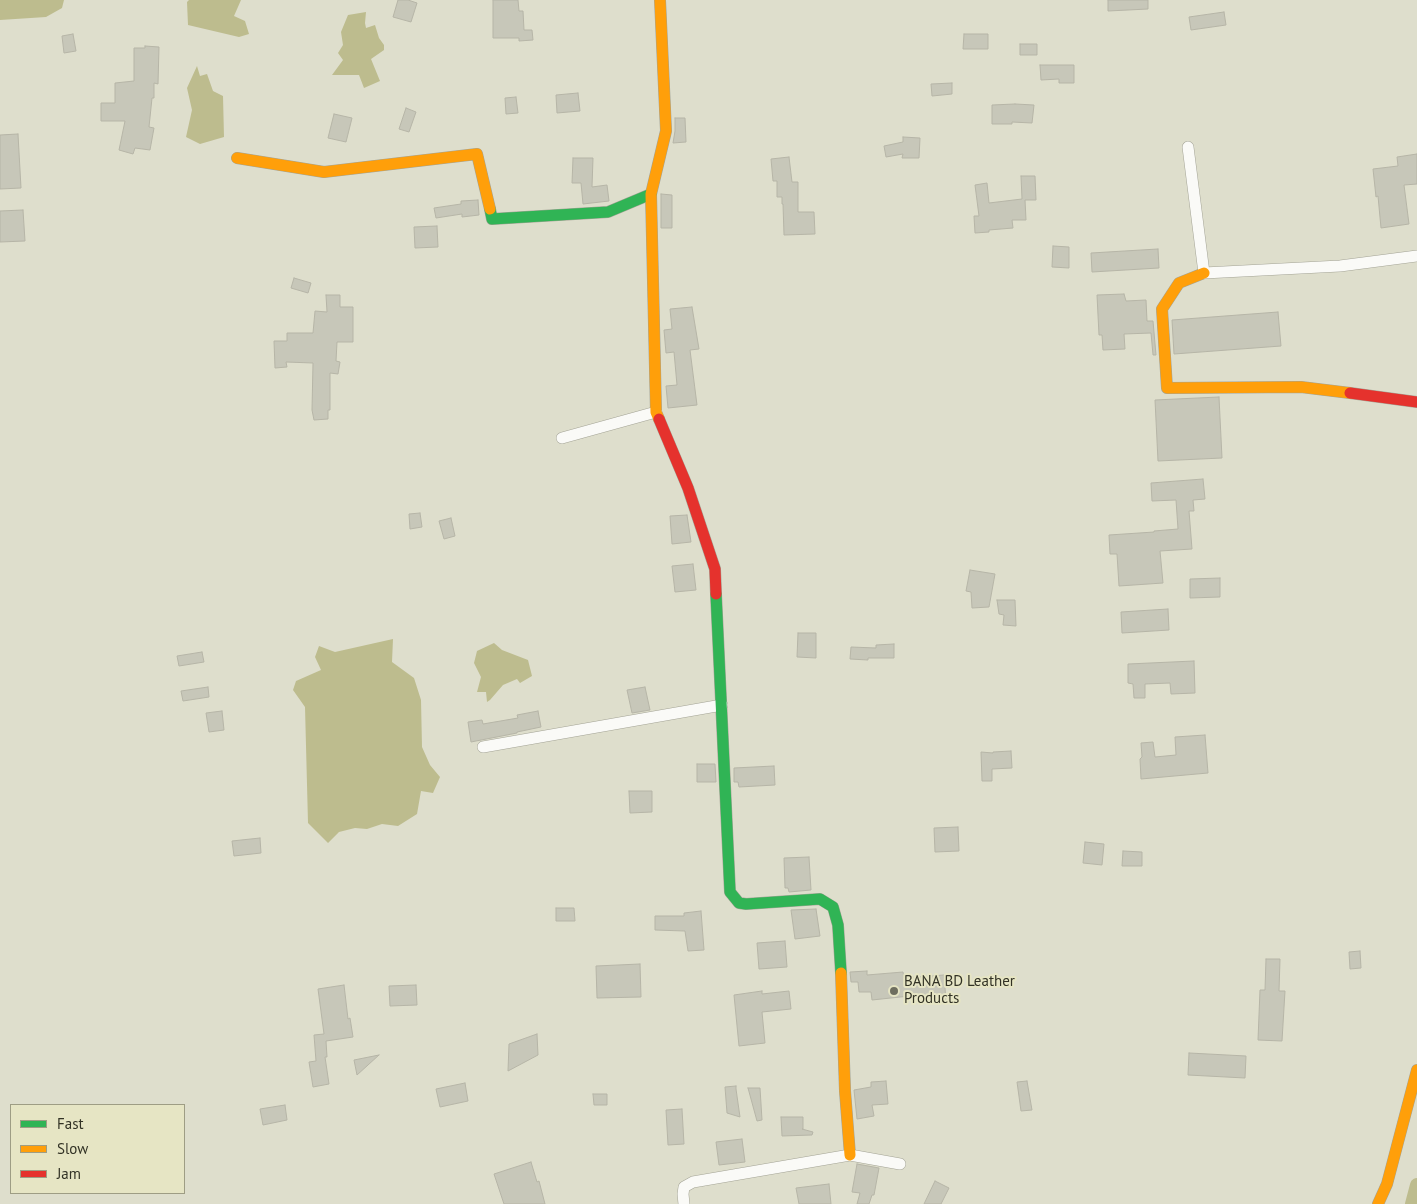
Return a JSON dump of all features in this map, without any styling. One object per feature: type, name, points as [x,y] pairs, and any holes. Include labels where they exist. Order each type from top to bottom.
[{"type":"street","points":[[660,0],[666,132],[651,194],[656,412],[688,488],[715,569],[730,892],[739,903],[820,899],[834,907],[838,925],[845,1091],[850,1155]]},
{"type":"street","points":[[1188,147],[1204,273]]},
{"type":"street","points":[[237,158],[324,172],[477,154],[492,219],[608,212],[651,194]]},
{"type":"street","points":[[1417,256],[1340,266],[1204,273],[1178,283],[1162,309],[1167,388],[1301,386],[1417,402]]},
{"type":"street","points":[[562,438],[656,412]]},
{"type":"street","points":[[483,746],[722,705]]},
{"type":"street","points":[[1378,1204],[1387,1184],[1417,1070]]},
{"type":"street","points":[[684,1204],[684,1187],[692,1182],[850,1155],[900,1164]]},
{"type":"shaded area","points":[[0,0],[64,0],[62,8],[46,17],[0,20]]},
{"type":"shaded area","points":[[189,0],[241,0],[234,16],[245,21],[249,34],[239,37],[188,25],[187,2]]},
{"type":"shaded area","points":[[366,12],[366,28],[375,25],[379,38],[384,45],[384,50],[371,59],[380,81],[364,88],[359,75],[332,75],[343,60],[338,53],[343,45],[341,32],[348,15]]},
{"type":"shaded area","points":[[197,66],[200,76],[207,74],[213,91],[223,96],[224,137],[200,144],[186,137],[192,110],[187,88]]},
{"type":"shaded area","points":[[393,639],[392,662],[414,678],[421,700],[422,747],[430,765],[440,777],[433,793],[421,791],[417,814],[398,826],[382,824],[367,829],[355,828],[339,832],[328,843],[308,823],[305,707],[293,690],[296,681],[321,670],[315,657],[319,646],[335,652]]},
{"type":"shaded area","points":[[494,643],[502,650],[528,660],[532,676],[520,683],[517,679],[503,685],[487,702],[486,692],[477,692],[481,677],[474,663],[477,651]]},
{"type":"building","points":[[398,0],[408,0],[417,3],[411,22],[393,17]]},
{"type":"building","points":[[493,0],[518,0],[519,11],[523,11],[524,30],[532,30],[533,40],[519,41],[519,38],[493,38]]},
{"type":"building","points":[[1108,0],[1148,0],[1148,9],[1108,11]]},
{"type":"building","points":[[1224,12],[1226,25],[1191,30],[1189,17]]},
{"type":"building","points":[[73,34],[76,51],[64,53],[62,36]]},
{"type":"building","points":[[964,34],[988,34],[988,49],[963,49]]},
{"type":"building","points":[[1020,44],[1037,44],[1037,55],[1020,55]]},
{"type":"building","points":[[145,46],[159,47],[158,84],[154,83],[154,98],[152,98],[149,127],[154,128],[150,150],[135,148],[133,154],[119,150],[125,121],[101,121],[101,103],[115,103],[115,83],[134,81],[134,48],[145,48]]},
{"type":"building","points":[[1040,65],[1074,65],[1074,83],[1059,83],[1059,79],[1041,80]]},
{"type":"building","points":[[952,83],[952,94],[932,96],[931,84]]},
{"type":"building","points":[[578,93],[580,111],[557,113],[556,95]]},
{"type":"building","points":[[516,97],[518,113],[506,114],[505,98]]},
{"type":"building","points":[[992,105],[1034,105],[1032,123],[992,124]]},
{"type":"building","points":[[406,108],[416,112],[409,132],[399,129]]},
{"type":"building","points":[[334,114],[352,118],[346,142],[328,138]]},
{"type":"building","points":[[675,118],[685,118],[686,142],[673,143]]},
{"type":"building","points":[[18,134],[21,188],[0,189],[0,135]]},
{"type":"building","points":[[903,137],[920,138],[919,158],[902,158],[903,154],[886,157],[884,146],[903,142]]},
{"type":"building","points":[[1417,154],[1417,184],[1404,185],[1409,224],[1381,228],[1373,169],[1398,166],[1397,157]]},
{"type":"building","points":[[789,157],[792,182],[798,182],[798,212],[814,212],[815,234],[784,235],[782,197],[777,197],[777,181],[773,181],[771,159]]},
{"type":"building","points":[[573,158],[593,158],[592,187],[607,185],[609,201],[583,204],[581,183],[572,183]]},
{"type":"building","points":[[1021,176],[1035,176],[1036,200],[1025,200],[1026,220],[1012,220],[1013,228],[975,233],[974,216],[979,216],[975,185],[987,183],[989,203],[1022,199]]},
{"type":"building","points":[[661,194],[672,195],[672,228],[661,228]]},
{"type":"building","points":[[478,200],[479,215],[462,217],[462,214],[436,218],[434,208],[461,204],[461,201]]},
{"type":"building","points":[[23,210],[25,241],[0,242],[0,211]]},
{"type":"building","points":[[437,226],[438,247],[415,248],[414,227]]},
{"type":"building","points":[[1053,246],[1069,247],[1069,268],[1052,267]]},
{"type":"building","points":[[1158,249],[1159,268],[1092,272],[1091,253]]},
{"type":"building","points":[[294,278],[311,283],[308,293],[291,288]]},
{"type":"building","points":[[1124,294],[1126,301],[1146,300],[1147,321],[1153,321],[1156,355],[1153,355],[1151,333],[1124,334],[1125,349],[1103,350],[1102,335],[1099,335],[1097,295]]},
{"type":"building","points":[[326,295],[340,295],[340,307],[353,307],[353,342],[337,342],[336,361],[340,362],[338,374],[330,373],[330,410],[328,410],[328,419],[314,420],[312,410],[313,363],[286,362],[287,367],[275,368],[274,341],[287,341],[287,333],[313,333],[315,311],[327,312]]},
{"type":"building","points":[[692,307],[699,349],[690,350],[697,405],[668,408],[666,386],[677,385],[674,352],[666,353],[664,330],[672,329],[670,309]]},
{"type":"building","points":[[1278,312],[1281,346],[1174,354],[1172,320]]},
{"type":"building","points":[[1219,397],[1222,458],[1158,461],[1155,400]]},
{"type":"building","points":[[1203,479],[1205,499],[1193,500],[1194,511],[1189,511],[1192,549],[1160,551],[1163,583],[1119,586],[1117,554],[1110,554],[1109,535],[1178,529],[1176,500],[1152,501],[1151,483]]},
{"type":"building","points":[[420,513],[422,527],[410,529],[409,514]]},
{"type":"building","points":[[687,515],[691,542],[672,544],[670,516]]},
{"type":"building","points":[[451,518],[455,536],[444,539],[439,521]]},
{"type":"building","points":[[693,564],[696,590],[675,592],[672,566]]},
{"type":"building","points":[[970,570],[995,574],[989,607],[972,608],[971,592],[966,591]]},
{"type":"building","points":[[1220,578],[1220,597],[1190,598],[1190,579]]},
{"type":"building","points":[[997,600],[1015,600],[1016,626],[1003,625],[1004,615],[999,614]]},
{"type":"building","points":[[1168,609],[1169,630],[1122,633],[1121,612]]},
{"type":"building","points":[[798,633],[816,633],[816,658],[797,657]]},
{"type":"building","points":[[894,644],[894,658],[850,659],[851,647],[876,648],[876,645]]},
{"type":"building","points":[[202,652],[204,662],[179,666],[177,656]]},
{"type":"building","points":[[1194,661],[1195,693],[1171,694],[1170,683],[1145,684],[1145,698],[1134,698],[1133,684],[1128,683],[1128,664]]},
{"type":"building","points":[[208,687],[209,697],[183,701],[181,691]]},
{"type":"building","points":[[645,687],[650,710],[632,713],[627,690]]},
{"type":"building","points":[[222,711],[224,730],[209,732],[206,713]]},
{"type":"building","points":[[538,711],[541,727],[471,742],[468,722],[482,720],[483,724],[518,718],[517,715]]},
{"type":"building","points":[[1205,735],[1208,773],[1141,779],[1141,743],[1153,742],[1155,757],[1176,755],[1175,737]]},
{"type":"building","points":[[1011,751],[1012,768],[992,769],[992,781],[982,781],[981,752]]},
{"type":"building","points":[[697,764],[715,764],[716,782],[697,782]]},
{"type":"building","points":[[774,766],[775,785],[739,787],[738,782],[734,782],[734,768]]},
{"type":"building","points":[[629,791],[652,791],[652,812],[630,813]]},
{"type":"building","points":[[958,827],[959,851],[935,852],[934,828]]},
{"type":"building","points":[[260,838],[261,853],[234,856],[232,841]]},
{"type":"building","points":[[1085,842],[1104,844],[1102,865],[1083,863]]},
{"type":"building","points":[[1123,851],[1142,852],[1142,866],[1122,866]]},
{"type":"building","points":[[809,857],[811,890],[789,892],[788,888],[785,888],[784,858]]},
{"type":"building","points":[[556,908],[574,908],[575,921],[556,921]]},
{"type":"building","points":[[816,909],[820,936],[795,939],[791,910]]},
{"type":"building","points":[[701,911],[704,950],[688,951],[685,931],[655,930],[655,916],[684,916],[684,913]]},
{"type":"building","points":[[785,941],[787,967],[759,969],[757,943]]},
{"type":"building","points":[[1360,951],[1361,968],[1350,969],[1349,952]]},
{"type":"building","points":[[1266,959],[1280,959],[1279,991],[1285,991],[1282,1041],[1258,1040],[1260,990],[1265,990]]},
{"type":"building","points":[[640,964],[641,997],[597,998],[596,966]]},
{"type":"building","points":[[867,971],[867,975],[903,972],[904,978],[944,975],[946,1001],[920,1003],[919,995],[872,1000],[871,992],[859,992],[858,982],[851,982],[850,972]]},
{"type":"building","points":[[344,985],[348,1019],[350,1018],[353,1037],[326,1041],[327,1057],[325,1057],[329,1084],[313,1087],[309,1062],[316,1061],[314,1035],[324,1034],[318,989]]},
{"type":"building","points":[[416,985],[417,1005],[390,1006],[389,986]]},
{"type":"building","points":[[762,991],[762,994],[789,991],[791,1009],[762,1012],[765,1043],[739,1046],[734,995]]},
{"type":"building","points":[[537,1034],[538,1055],[508,1071],[509,1044]]},
{"type":"building","points":[[1189,1053],[1246,1056],[1245,1078],[1188,1075]]},
{"type":"building","points":[[379,1055],[357,1075],[354,1060]]},
{"type":"building","points":[[886,1081],[888,1104],[872,1105],[874,1116],[857,1119],[854,1090],[871,1087],[871,1082]]},
{"type":"building","points":[[1027,1081],[1032,1110],[1021,1111],[1017,1082]]},
{"type":"building","points":[[465,1083],[468,1101],[440,1107],[436,1089]]},
{"type":"building","points":[[736,1086],[740,1117],[727,1113],[725,1087]]},
{"type":"building","points":[[748,1088],[760,1088],[762,1120],[757,1121]]},
{"type":"building","points":[[593,1094],[607,1094],[607,1105],[594,1105]]},
{"type":"building","points":[[285,1105],[287,1120],[263,1125],[260,1109]]},
{"type":"building","points":[[682,1109],[684,1144],[668,1145],[666,1110]]},
{"type":"building","points":[[781,1117],[803,1117],[802,1129],[813,1132],[812,1135],[782,1136]]},
{"type":"building","points":[[742,1139],[745,1162],[719,1165],[716,1142]]},
{"type":"building","points":[[531,1162],[537,1182],[539,1181],[545,1204],[504,1204],[494,1174]]},
{"type":"building","points":[[857,1164],[879,1168],[874,1195],[872,1195],[869,1204],[857,1204],[860,1193],[852,1192]]},
{"type":"building","points":[[935,1181],[949,1188],[941,1204],[924,1204]]},
{"type":"building","points":[[829,1184],[831,1204],[799,1204],[796,1188]]},
{"type":"waterway","points":[[1412,1204],[1417,1185]]},
{"type":"traffic: fast","points":[[490,209],[492,219],[608,212],[651,194]]},
{"type":"traffic: fast","points":[[716,594],[730,892],[739,903],[820,899],[833,907],[838,925],[841,973]]},
{"type":"traffic: slow","points":[[659,419],[656,412],[651,194],[666,131],[660,0]]},
{"type":"traffic: slow","points":[[237,158],[324,172],[477,154],[490,209]]},
{"type":"traffic: slow","points":[[1204,273],[1179,283],[1162,309],[1167,388],[1301,387],[1350,393]]},
{"type":"traffic: slow","points":[[841,973],[845,1091],[850,1155]]},
{"type":"traffic: slow","points":[[1378,1204],[1387,1184],[1417,1070]]},
{"type":"traffic: jam","points":[[1350,393],[1417,402]]},
{"type":"traffic: jam","points":[[659,419],[688,488],[715,569],[716,594]]},
{"type":"place","name":"BANA BD Leather Products","points":[[894,991]]}]
